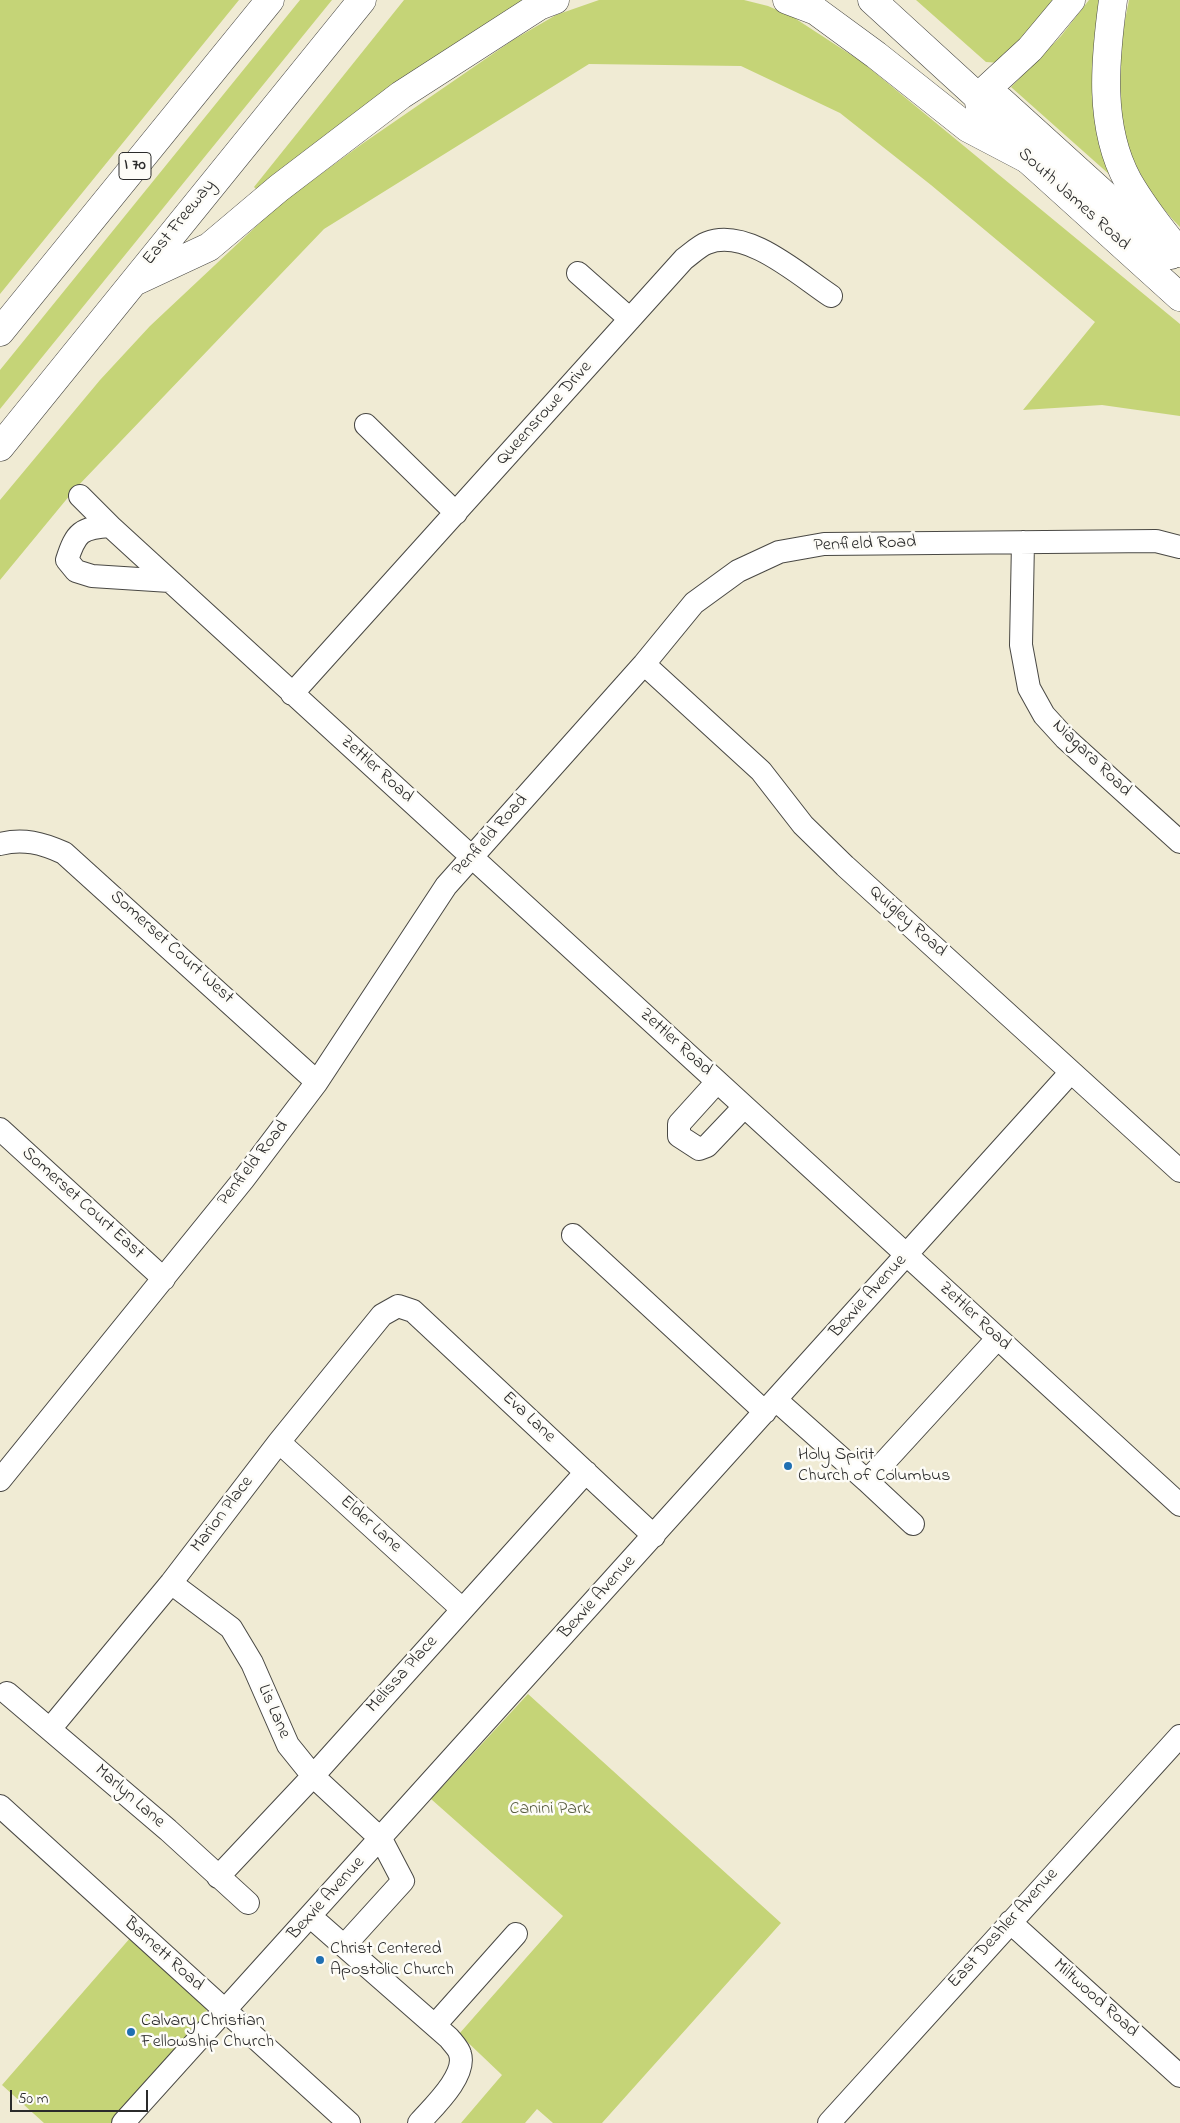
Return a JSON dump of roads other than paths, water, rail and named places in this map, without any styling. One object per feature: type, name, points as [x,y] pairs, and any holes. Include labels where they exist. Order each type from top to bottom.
[{"type":"main road","name":"I 70","points":[[0,332],[270,0]]},
{"type":"main road","name":"East Freeway","points":[[0,447],[130,284],[362,0]]},
{"type":"main road","points":[[130,284],[209,247],[279,188],[401,95],[539,6],[555,0]]},
{"type":"main road","points":[[787,0],[816,12],[876,55],[968,128],[1029,160]]},
{"type":"main road","name":"South James Road","points":[[872,0],[978,96],[1000,100],[1180,263]]},
{"type":"main road","points":[[978,96],[1030,49],[1071,0]]},
{"type":"main road","points":[[1113,0],[1105,64],[1108,110],[1116,147],[1128,179],[1152,218],[1180,253]]},
{"type":"main road","name":"South James Road","points":[[978,96],[982,118],[1180,297]]},
{"type":"street","name":"Queensrowe Drive","points":[[292,694],[684,259],[707,243],[734,240],[760,249],[830,296]]},
{"type":"street","points":[[578,273],[630,319]]},
{"type":"street","points":[[366,425],[456,513]]},
{"type":"street","name":"Zettler Road","points":[[80,496],[292,694],[1180,1505]]},
{"type":"street","points":[[110,526],[87,528],[73,542],[67,560],[76,572],[92,576],[170,582]]},
{"type":"street","name":"Penfield Road","points":[[3,1472],[164,1279],[317,1082],[446,886],[644,664],[694,603],[738,571],[779,552],[824,544],[1156,541],[1180,546]]},
{"type":"street","name":"Niagara Road","points":[[1023,542],[1021,645],[1029,688],[1044,715],[1065,738],[1180,842]]},
{"type":"street","name":"Quigley Road","points":[[644,664],[761,771],[803,825],[845,866],[1180,1171]]},
{"type":"street","name":"Somerset Court West","points":[[5,843],[30,841],[47,845],[64,853],[78,863],[317,1082]]},
{"type":"street","name":"Bexvie Avenue","points":[[123,2123],[311,1917],[1071,1072]]},
{"type":"street","points":[[717,1082],[680,1124],[679,1136],[699,1148],[707,1146],[744,1107]]},
{"type":"street","name":"Somerset Court East","points":[[0,1129],[164,1279]]},
{"type":"street","points":[[573,1235],[771,1406],[867,1481],[913,1524]]},
{"type":"street","name":"Marion Place","points":[[50,1729],[171,1583],[279,1442],[382,1315],[398,1306]]},
{"type":"street","name":"Eva Lane","points":[[398,1306],[413,1311],[654,1536]]},
{"type":"street","points":[[867,1481],[998,1339]]},
{"type":"street","name":"Elder Lane","points":[[279,1442],[462,1609]]},
{"type":"street","name":"Melissa Place","points":[[218,1877],[312,1776],[586,1472]]},
{"type":"street","name":"Lis Lane","points":[[171,1583],[231,1628],[252,1663],[288,1745],[312,1776],[381,1839],[403,1880],[344,1946]]},
{"type":"street","name":"Marlyn Lane","points":[[7,1693],[168,1830],[248,1903]]},
{"type":"street","name":"East Deshler Avenue","points":[[829,2123],[1180,1736]]},
{"type":"street","name":"Barnett Road","points":[[0,1806],[349,2123]]},
{"type":"street","points":[[311,1917],[435,2025],[449,2038],[460,2054],[461,2066],[457,2078],[419,2123]]},
{"type":"street","name":"Miltwood Road","points":[[1010,1922],[1180,2076]]},
{"type":"street","points":[[435,2025],[516,1934]]},
{"type":"place","name":"Holy Spirit Church of Columbus","points":[[788,1466]]},
{"type":"place","name":"Christ Centered Apostolic Church","points":[[320,1960]]},
{"type":"place","name":"Calvary Christian Fellowship Church","points":[[131,2032]]},
{"type":"park label","name":"Canini Park","points":[[550,1810]]}]
